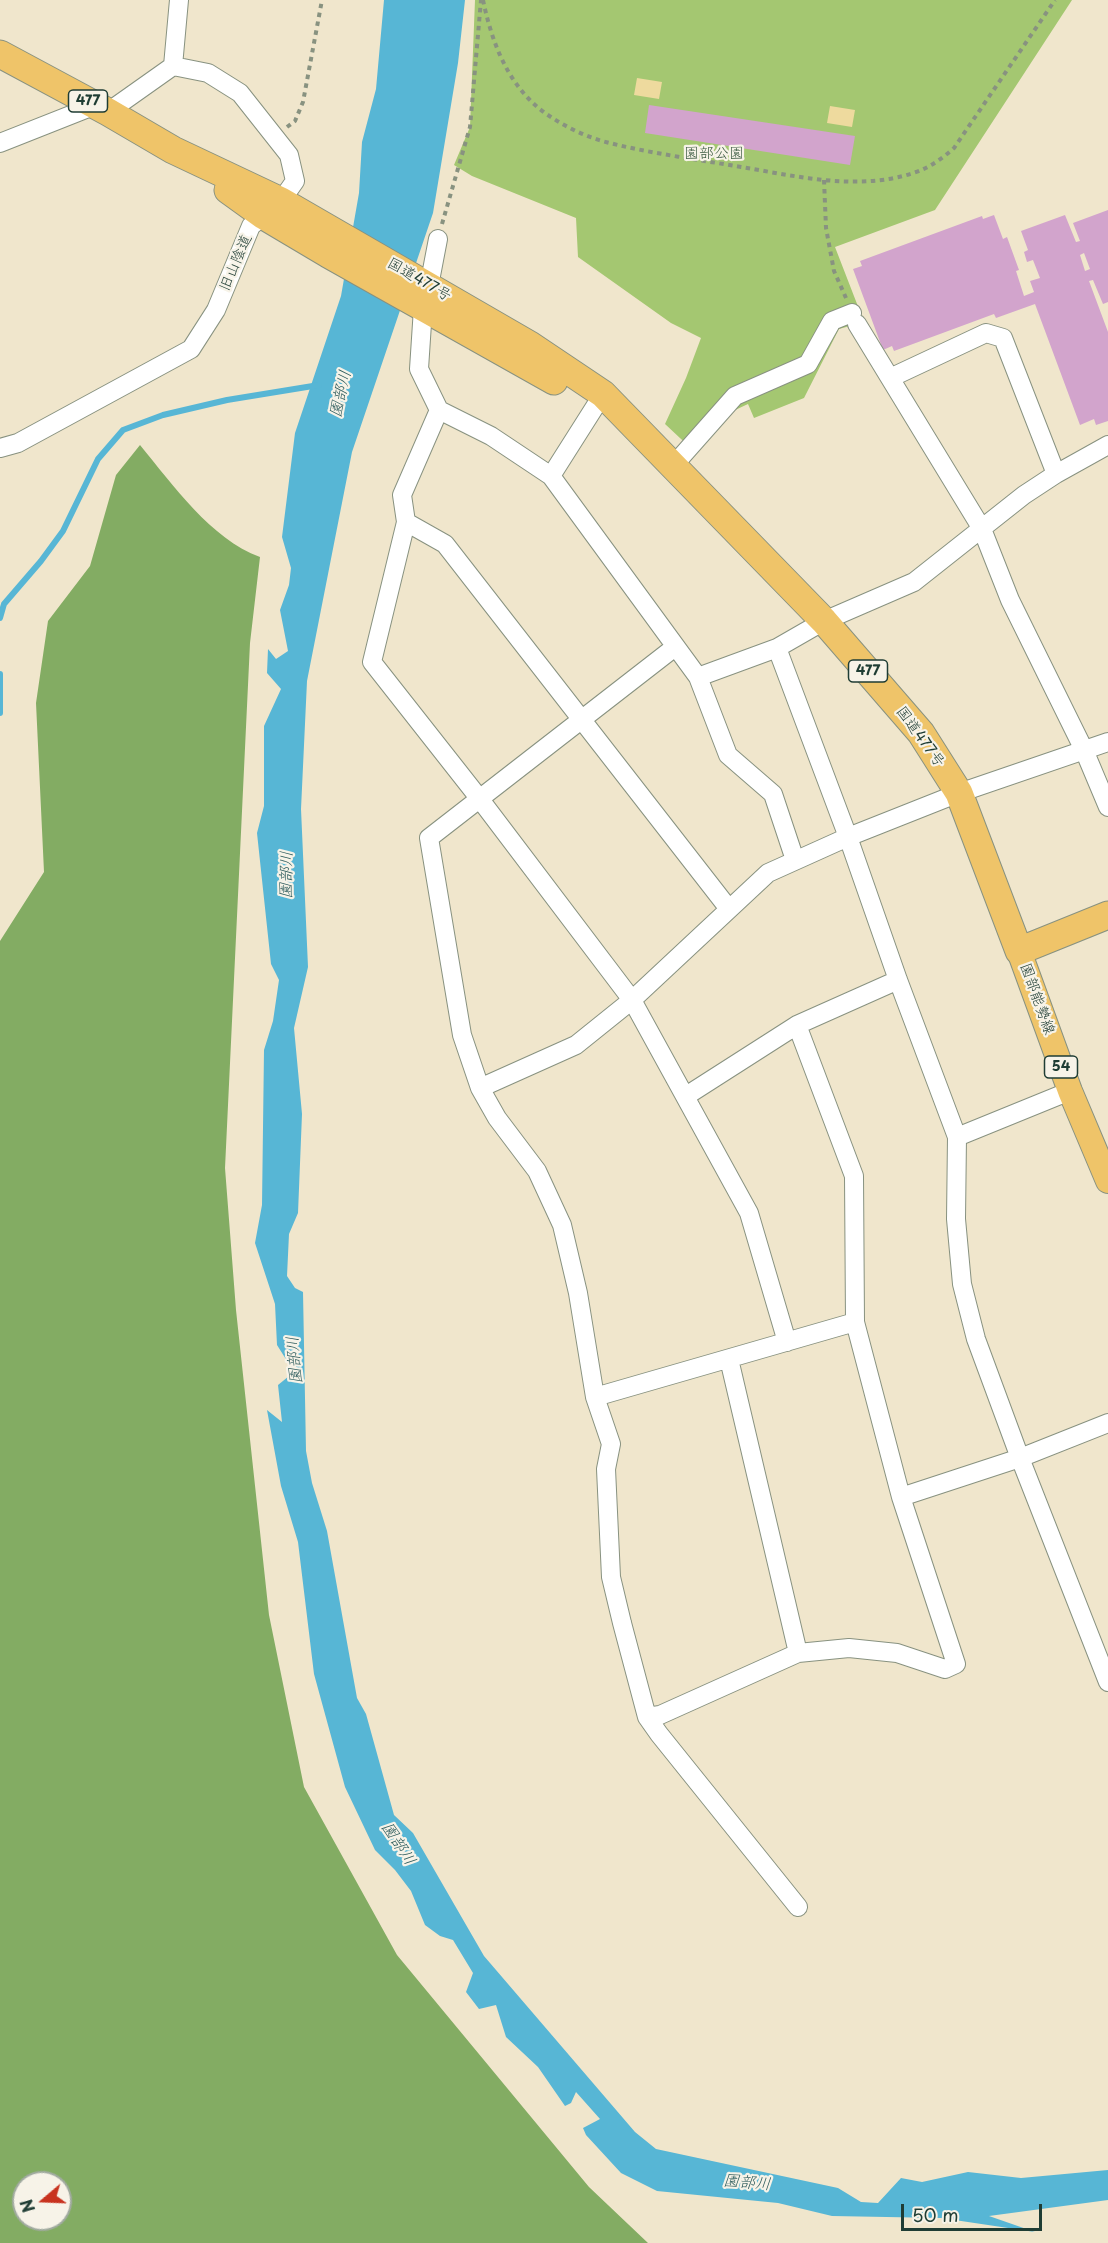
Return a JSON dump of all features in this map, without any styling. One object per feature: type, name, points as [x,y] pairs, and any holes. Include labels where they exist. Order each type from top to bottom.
[{"type":"highway","name":"国道477号","points":[[0,54],[102,108],[599,400],[646,439],[824,621],[921,733],[959,793],[1019,951]]},
{"type":"highway","points":[[1019,951],[1108,915]]},
{"type":"main road","name":"園部能勢線","points":[[1019,951],[1070,1091],[1108,1181]]},
{"type":"street","points":[[0,143],[102,108],[173,66],[179,0]]},
{"type":"street","name":"旧山陰道","points":[[0,448],[18,443],[191,349],[216,310],[251,226],[272,209],[295,181],[289,155],[240,93],[208,73],[173,66]]},
{"type":"street","points":[[438,239],[421,294],[419,369],[439,411],[491,436],[551,476],[699,677],[728,755],[773,795],[795,860]]},
{"type":"street","points":[[673,466],[735,396],[808,364],[832,321],[854,318],[982,529],[1010,600],[1084,750],[1108,807]]},
{"type":"street","points":[[890,378],[986,333],[1003,338],[1056,474]]},
{"type":"street","points":[[551,476],[599,400]]},
{"type":"street","points":[[439,411],[402,495],[406,522],[372,662],[479,798],[632,1000],[749,1213],[788,1342]]},
{"type":"street","points":[[699,677],[777,648],[824,621],[914,582],[1024,495],[1108,445]]},
{"type":"street","points":[[406,522],[445,544],[729,909]]},
{"type":"street","points":[[675,647],[429,838],[462,1035],[480,1088],[497,1118],[537,1171],[562,1225],[578,1293],[595,1397],[611,1444],[606,1469],[612,1577],[621,1623],[647,1717],[658,1734],[798,1907]]},
{"type":"street","points":[[777,648],[957,1137],[956,1219],[962,1284],[976,1340],[1108,1682]]},
{"type":"street","points":[[480,1088],[576,1045],[632,1000],[768,873],[848,837],[959,793],[1108,742]]},
{"type":"street","points":[[686,1095],[797,1025],[898,980]]},
{"type":"street","points":[[647,1717],[660,1715],[798,1653],[849,1648],[897,1653],[945,1669],[956,1664],[901,1497],[855,1322],[854,1176],[797,1025]]},
{"type":"street","points":[[957,1137],[1070,1091]]},
{"type":"street","points":[[595,1397],[855,1322]]},
{"type":"street","points":[[729,1359],[798,1653]]},
{"type":"street","points":[[901,1497],[1020,1458],[1108,1423]]},
{"type":"path","points":[[275,137],[295,121],[303,102],[322,0]]},
{"type":"path","points":[[482,0],[488,27],[509,74],[543,112],[567,127],[600,141],[824,180],[892,179],[914,174],[936,164],[954,148],[1055,0]]},
{"type":"path","points":[[438,239],[470,127],[482,0]]},
{"type":"path","points":[[824,180],[826,228],[834,271],[854,318]]},
{"type":"green space","name":"園部公園","points":[[475,0],[1072,0],[935,210],[835,247],[864,322],[839,329],[804,398],[754,418],[748,404],[733,411],[696,453],[665,424],[701,338],[671,323],[578,257],[576,218],[472,176],[454,165],[470,127]]},
{"type":"green space","points":[[140,445],[209,524],[242,549],[260,557],[250,643],[225,1168],[236,1310],[269,1615],[304,1787],[397,1955],[589,2187],[648,2243],[0,2243],[0,941],[44,872],[36,703],[48,621],[90,566],[116,475]]},
{"type":"sand","points":[[637,78],[662,82],[659,99],[634,95]]},
{"type":"sand","points":[[830,106],[855,110],[852,127],[827,123]]},
{"type":"water","name":"園部川","points":[[384,0],[465,0],[458,63],[433,213],[352,452],[307,681],[301,809],[308,967],[294,1028],[302,1114],[298,1213],[289,1234],[287,1276],[295,1288],[303,1292],[306,1451],[312,1483],[327,1531],[357,1698],[366,1714],[394,1815],[413,1833],[484,1956],[635,2132],[656,2149],[838,2188],[861,2202],[878,2203],[901,2178],[922,2182],[968,2172],[1021,2178],[1108,2170],[1108,2200],[989,2216],[1035,2232],[941,2218],[832,2216],[778,2203],[657,2191],[621,2173],[586,2135],[583,2128],[600,2119],[576,2092],[571,2103],[565,2106],[538,2067],[506,2037],[496,2005],[479,2009],[466,1992],[473,1973],[453,1940],[440,1936],[425,1925],[411,1891],[395,1870],[375,1850],[345,1787],[314,1674],[298,1542],[281,1486],[267,1410],[282,1422],[278,1385],[294,1372],[277,1345],[275,1304],[255,1243],[262,1205],[264,1050],[273,1021],[279,980],[271,964],[257,833],[264,806],[264,726],[281,689],[267,673],[268,649],[276,659],[288,651],[280,610],[289,585],[291,568],[282,537],[295,433],[341,296],[359,193],[362,142],[376,89]]},
{"type":"building","points":[[649,105],[855,136],[850,165],[645,133]]},
{"type":"building","points":[[1108,210],[1108,302],[1103,304],[1093,280],[1089,281],[1108,332],[1108,421],[1096,425],[1094,419],[1080,425],[1035,304],[996,318],[994,314],[894,351],[892,346],[883,350],[853,269],[862,266],[860,261],[982,216],[983,219],[994,215],[1003,239],[1007,237],[1019,270],[1016,271],[1024,296],[1034,292],[1030,281],[1040,278],[1033,260],[1027,262],[1024,252],[1028,250],[1021,231],[1065,215],[1076,242],[1080,241],[1073,223]],"holes":[[[1084,253],[1090,269],[1085,271],[1080,255]]]},
{"type":"waterway","points":[[0,618],[4,604],[63,531],[98,459],[123,430],[163,415],[227,400],[319,385]]},
{"type":"waterway","points":[[0,674],[0,713]]}]
